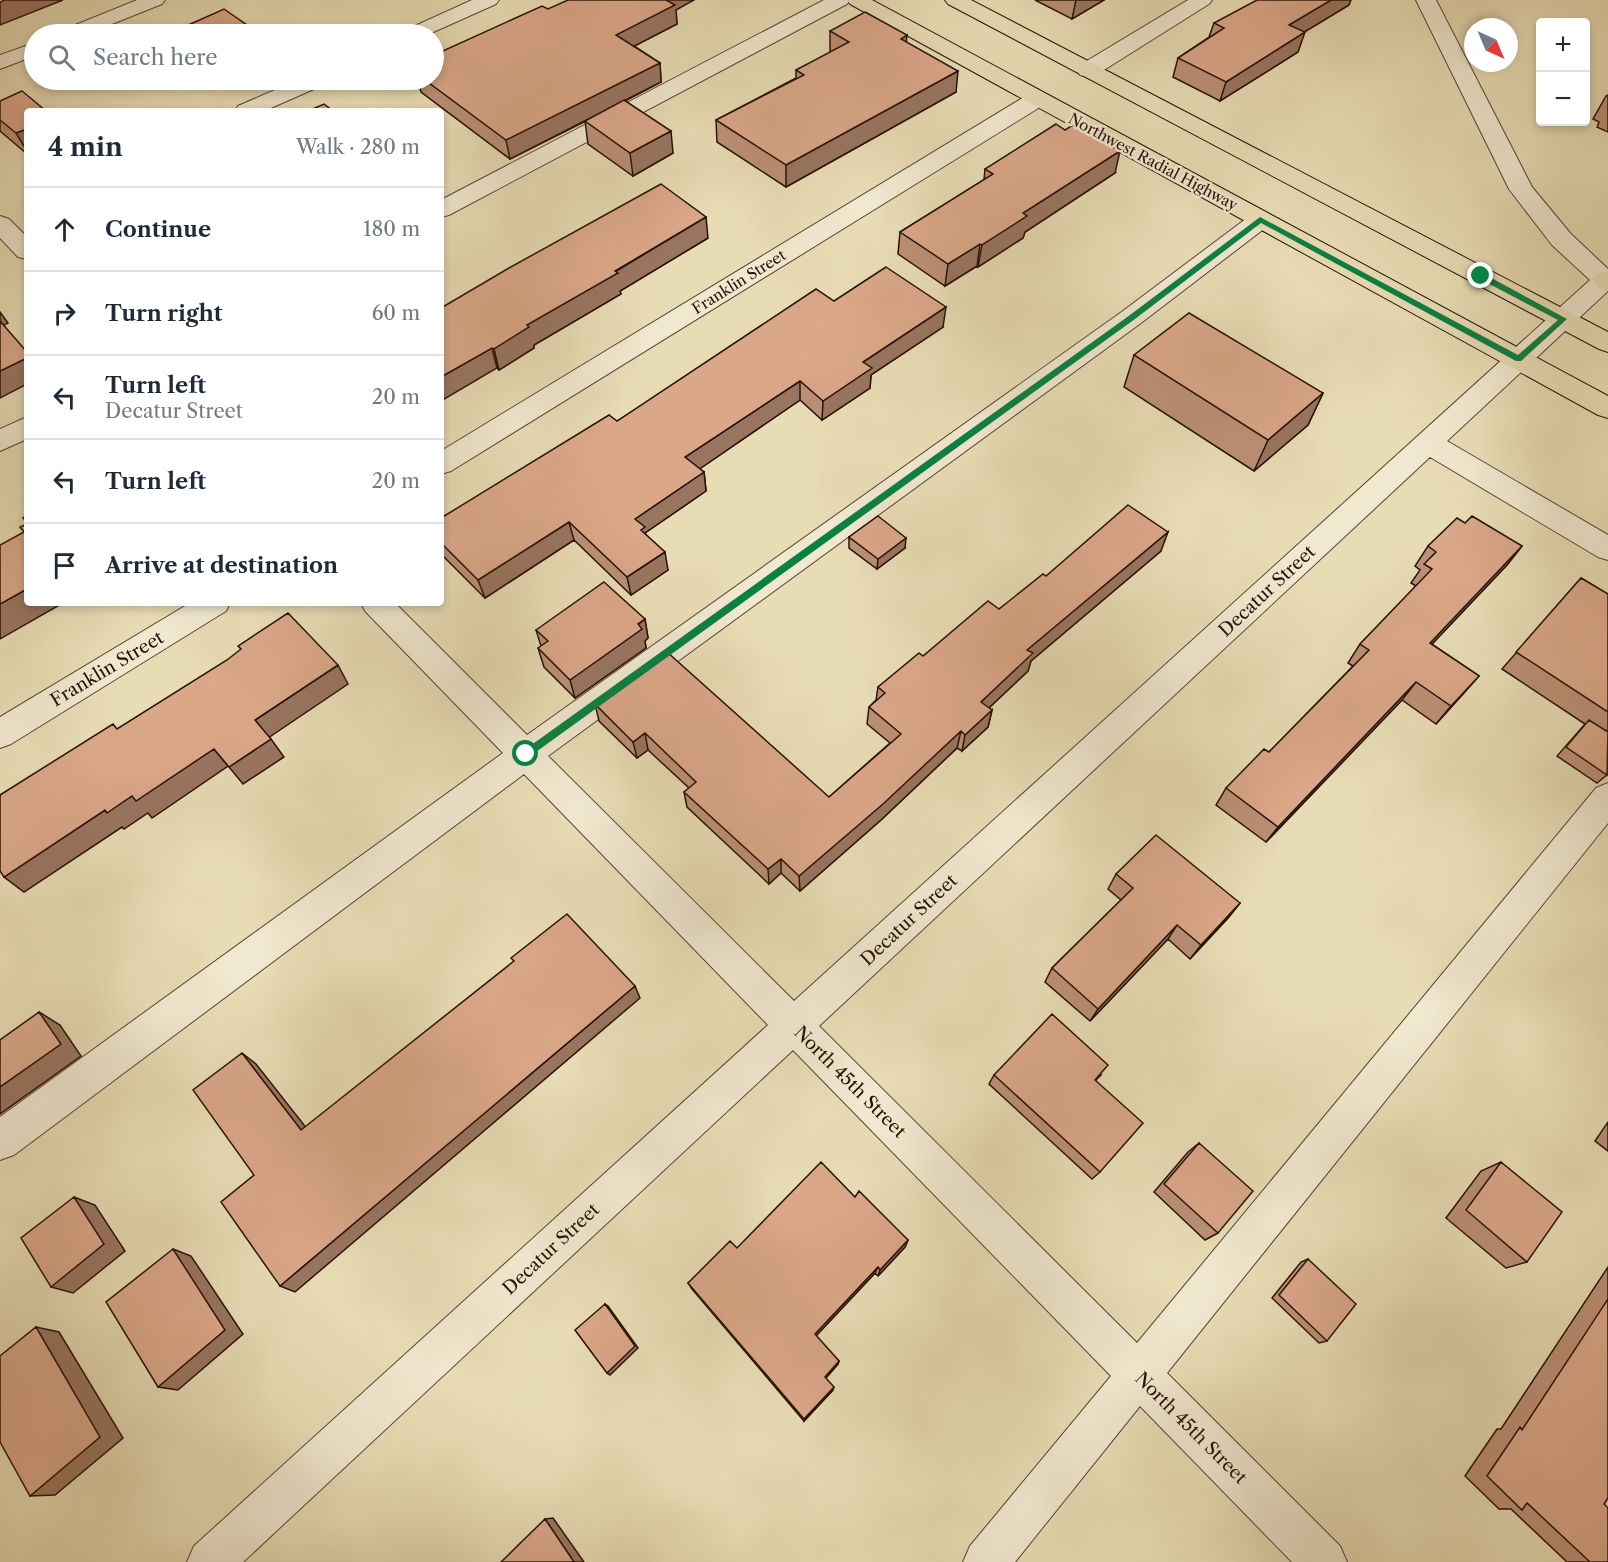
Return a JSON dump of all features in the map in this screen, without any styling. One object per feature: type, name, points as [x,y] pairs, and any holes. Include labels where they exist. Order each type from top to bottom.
[{"type":"main road","name":"Northwest Radial Highway","points":[[857,0],[1608,408]]},
{"type":"main road","points":[[955,0],[1608,342]]},
{"type":"street","points":[[95,24],[155,0]]},
{"type":"street","points":[[435,24],[489,0]]},
{"type":"street","points":[[444,208],[840,0]]},
{"type":"street","points":[[1088,70],[1202,0]]},
{"type":"street","points":[[1426,0],[1521,189],[1561,239],[1607,280]]},
{"type":"street","points":[[0,63],[24,53]]},
{"type":"street","points":[[253,108],[293,90]]},
{"type":"street","name":"Franklin Street","points":[[444,462],[1037,99]]},
{"type":"street","points":[[6,220],[24,247]]},
{"type":"street","points":[[0,1141],[526,754],[1132,317],[1260,220]]},
{"type":"street","name":"Decatur Street","points":[[210,1562],[1518,359],[1607,280]]},
{"type":"street","points":[[0,441],[24,429]]},
{"type":"street","points":[[1429,443],[1608,549]]},
{"type":"street","name":"Franklin Street","points":[[0,734],[210,606]]},
{"type":"street","name":"North 45th Street","points":[[379,606],[1324,1562]]},
{"type":"street","points":[[986,1562],[1608,798]]},
{"type":"building","points":[[568,0],[666,0],[675,5],[616,35],[660,63],[506,140],[438,90],[444,90],[444,50],[542,6],[548,9]]},
{"type":"building","points":[[1257,0],[1331,0],[1289,25],[1305,32],[1226,82],[1178,58],[1224,28],[1214,23]]},
{"type":"building","points":[[224,9],[246,24],[190,24]]},
{"type":"building","points":[[865,12],[907,35],[901,39],[958,71],[786,165],[716,120],[804,75],[796,70],[849,42],[830,31]]},
{"type":"building","points":[[22,91],[42,108],[24,108],[24,130],[16,133],[0,120],[0,101]]},
{"type":"building","points":[[624,100],[671,131],[630,153],[585,121]]},
{"type":"building","points":[[324,104],[329,108],[315,108]]},
{"type":"building","points":[[1056,124],[1065,130],[1073,125],[1120,151],[1023,213],[1027,216],[948,264],[900,232],[993,174],[985,169]]},
{"type":"building","points":[[661,184],[706,217],[615,271],[618,273],[527,325],[529,327],[494,349],[492,348],[444,375],[444,306]]},
{"type":"building","points":[[886,267],[946,307],[863,362],[872,368],[823,401],[800,381],[685,457],[704,472],[635,519],[645,527],[641,530],[665,552],[627,577],[569,522],[478,580],[444,546],[444,516],[609,415],[617,421],[816,289],[834,301]]},
{"type":"building","points":[[1189,313],[1323,393],[1268,440],[1134,355]]},
{"type":"building","points":[[0,321],[24,349],[24,359],[0,371]]},
{"type":"building","points":[[1128,505],[1168,532],[1027,650],[1033,653],[981,702],[992,710],[965,735],[961,731],[883,804],[799,876],[781,859],[768,869],[684,792],[696,782],[645,733],[633,742],[595,704],[667,652],[829,797],[901,734],[869,707],[885,693],[878,687],[919,653],[923,656],[988,601],[999,609],[1043,574],[1046,576]]},
{"type":"building","points":[[878,516],[906,538],[878,559],[849,537]]},
{"type":"building","points":[[1472,516],[1522,546],[1430,643],[1479,676],[1451,706],[1416,682],[1278,827],[1226,788],[1264,749],[1269,752],[1369,650],[1360,644],[1432,569],[1424,564],[1436,552],[1428,546],[1457,518],[1465,523]]},
{"type":"building","points":[[24,532],[24,591],[0,604],[0,545]]},
{"type":"building","points":[[1581,578],[1608,594],[1608,712],[1516,652]]},
{"type":"building","points":[[604,582],[645,619],[638,624],[642,629],[570,680],[538,648],[548,641],[536,630]]},
{"type":"building","points":[[288,613],[338,665],[255,720],[271,739],[229,767],[214,749],[136,801],[132,796],[107,813],[105,810],[4,877],[0,871],[0,795],[113,724],[117,729],[227,660],[241,649],[238,646]]},
{"type":"building","points":[[1589,720],[1608,732],[1607,775],[1566,747]]},
{"type":"building","points":[[1156,835],[1240,903],[1201,945],[1177,925],[1098,1009],[1052,968],[1133,888],[1116,874]]},
{"type":"building","points":[[567,914],[635,986],[280,1286],[221,1202],[254,1175],[193,1090],[242,1053],[301,1130],[514,961],[511,958]]},
{"type":"building","points":[[39,1012],[61,1044],[0,1087],[0,1040]]},
{"type":"building","points":[[1052,1014],[1108,1065],[1095,1080],[1143,1123],[1100,1172],[994,1075]]},
{"type":"building","points":[[1199,1143],[1253,1191],[1218,1233],[1164,1184]]},
{"type":"building","points":[[821,1162],[855,1197],[859,1191],[908,1240],[880,1270],[878,1267],[815,1334],[839,1361],[825,1377],[834,1387],[804,1419],[688,1283],[730,1241],[737,1248]]},
{"type":"building","points":[[1501,1162],[1562,1212],[1527,1262],[1466,1210]]},
{"type":"building","points":[[74,1197],[104,1244],[51,1287],[21,1238]]},
{"type":"building","points":[[173,1249],[225,1330],[158,1387],[106,1302]]},
{"type":"building","points":[[1308,1259],[1356,1304],[1327,1341],[1279,1295]]},
{"type":"building","points":[[1608,1299],[1608,1498],[1604,1504],[1608,1508],[1608,1562],[1590,1562],[1527,1503],[1522,1510],[1487,1476],[1520,1427],[1522,1430]]},
{"type":"building","points":[[605,1304],[635,1346],[607,1373],[575,1330]]},
{"type":"building","points":[[36,1327],[100,1437],[30,1496],[0,1442],[0,1356]]},
{"type":"building","points":[[545,1519],[574,1562],[501,1562]]},
{"type":"route","points":[[526,754],[1132,317],[1260,220],[1518,359],[1563,319],[1481,276]]}]
